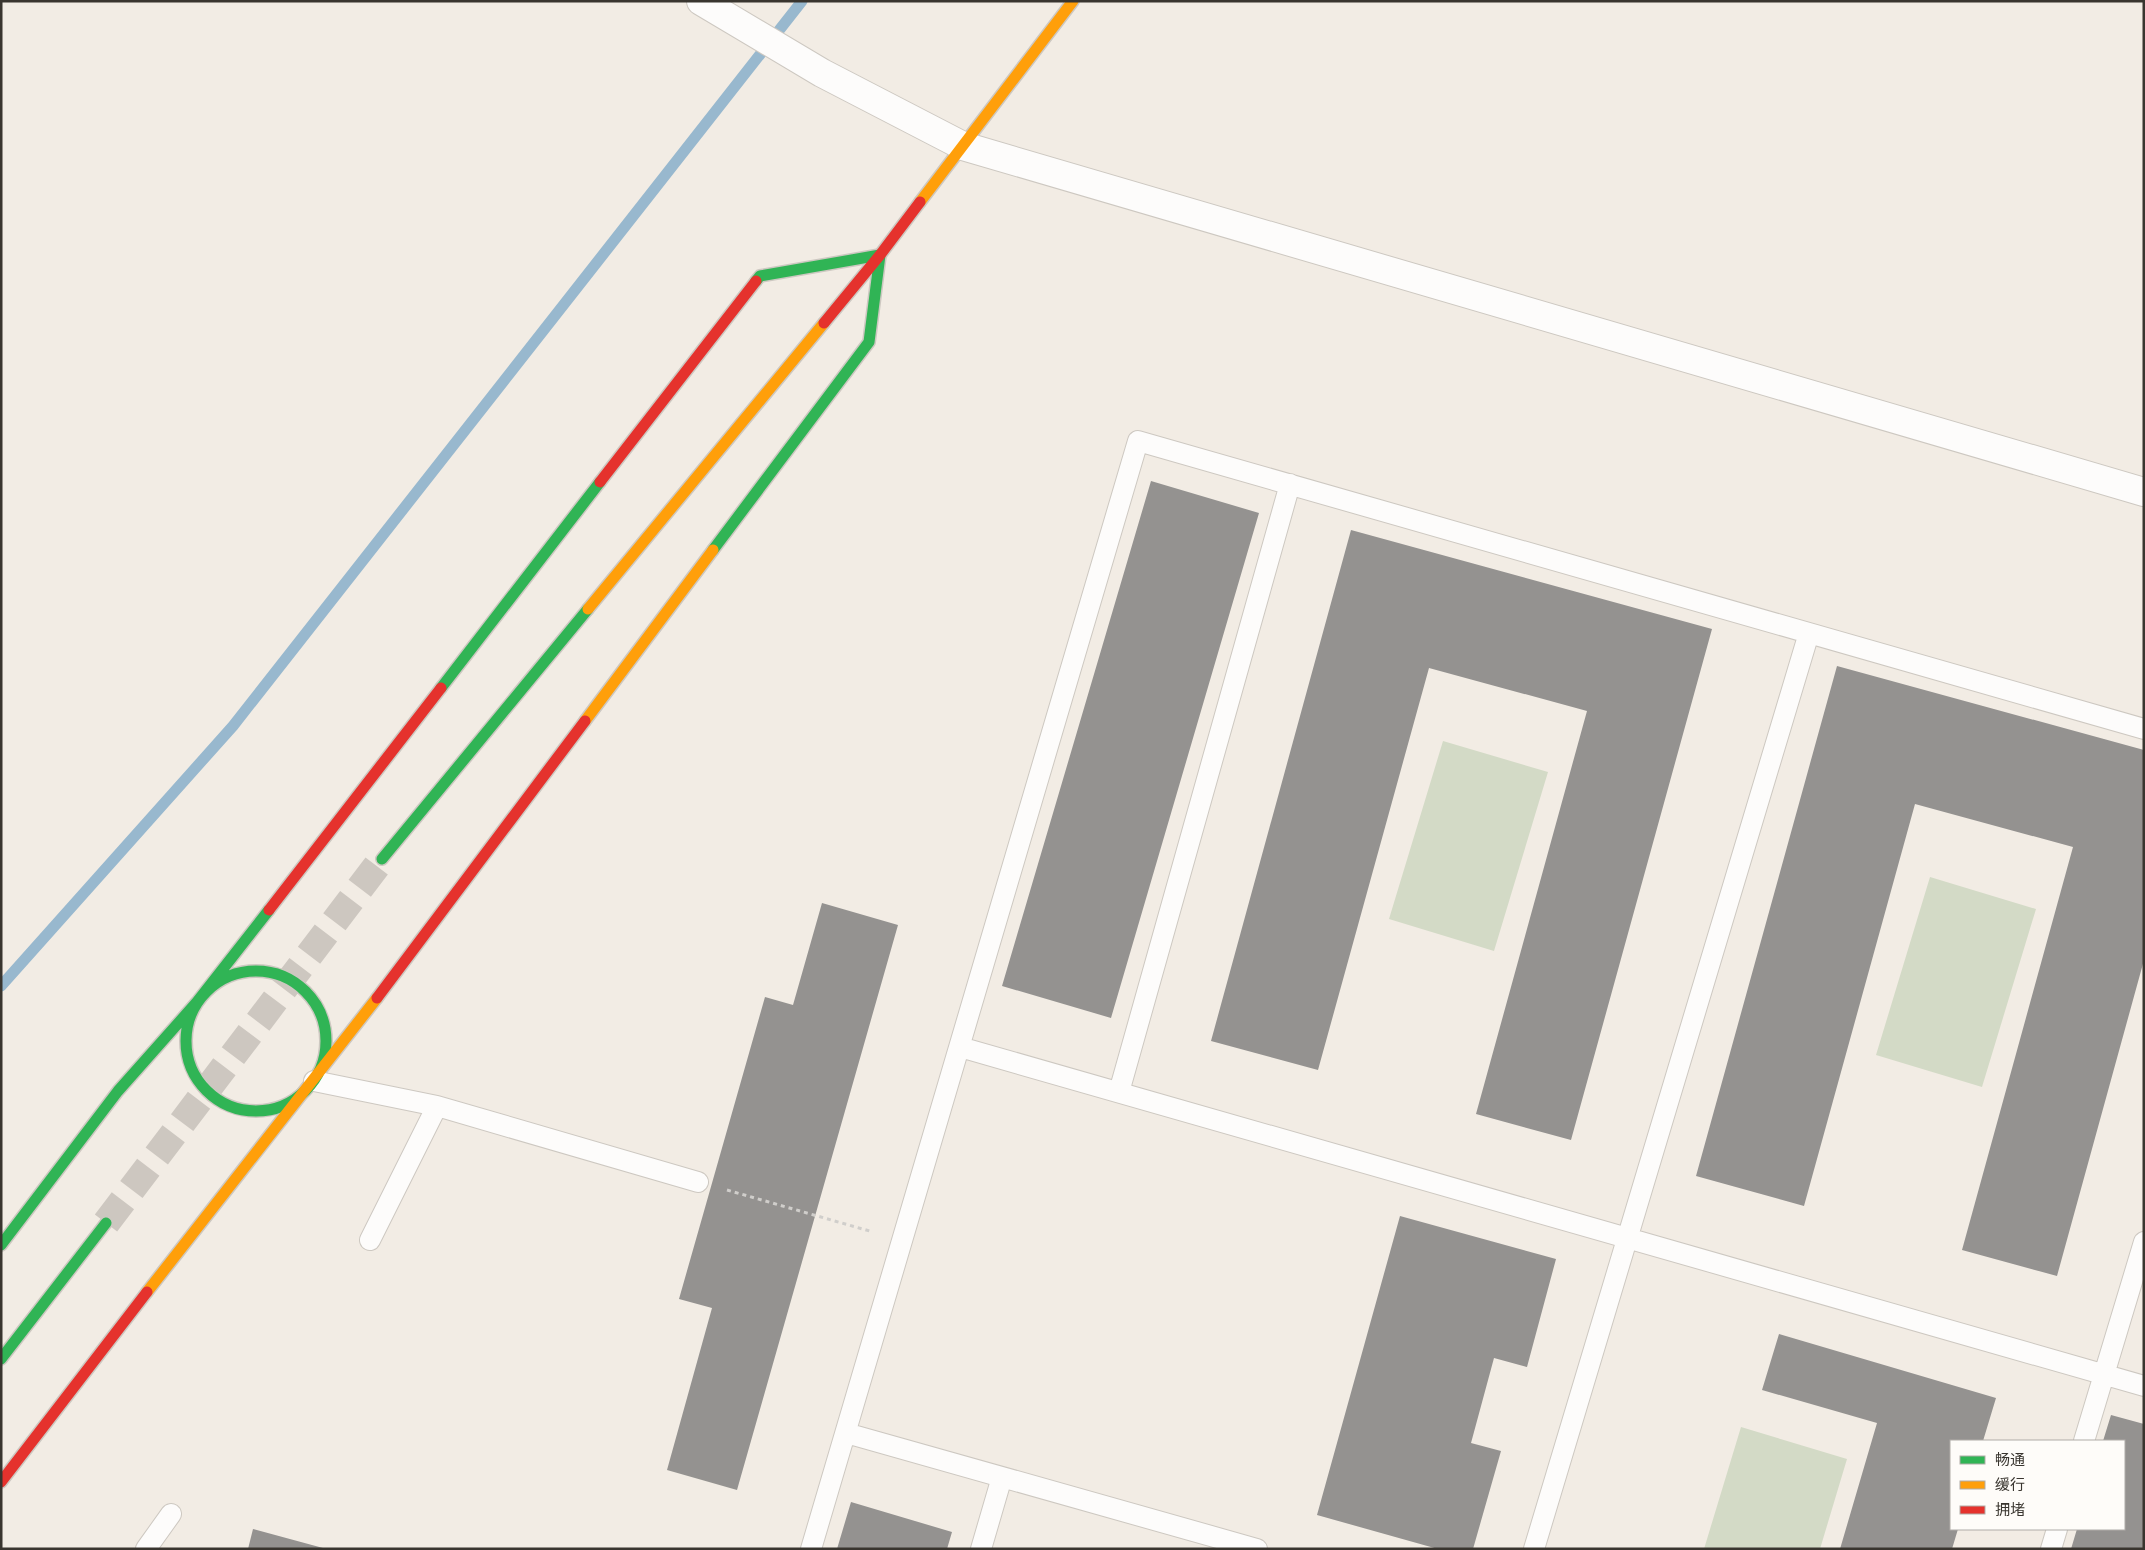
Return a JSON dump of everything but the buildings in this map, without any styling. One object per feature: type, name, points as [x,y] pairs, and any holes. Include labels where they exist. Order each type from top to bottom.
[{"type":"street","points":[[382,859],[880,255],[1073,1]]},
{"type":"street","points":[[707,5],[822,74],[963,146],[2144,492]]},
{"type":"street","points":[[1,1245],[118,1091],[197,1002],[212,986],[231,974],[252,970],[275,973],[295,982],[311,997],[322,1016],[326,1038],[323,1060],[314,1081],[297,1098],[282,1106],[275,1109],[251,1112],[227,1106],[206,1093],[192,1072],[186,1049],[187,1024],[197,1002],[760,276],[880,255]]},
{"type":"street","points":[[1,1482],[243,1167],[314,1081],[869,342],[880,255]]},
{"type":"street","points":[[1,1359],[106,1223]]},
{"type":"lane","points":[[812,1549],[1138,441],[2144,729]]},
{"type":"lane","points":[[1119,1092],[1290,484]]},
{"type":"lane","points":[[1534,1549],[1809,633]]},
{"type":"lane","points":[[960,1047],[2144,1386]]},
{"type":"lane","points":[[314,1081],[438,1106],[698,1182]]},
{"type":"lane","points":[[370,1240],[438,1106]]},
{"type":"lane","points":[[2084,1440],[2144,1242]]},
{"type":"lane","points":[[846,1433],[1236,1546],[1257,1549]]},
{"type":"lane","points":[[981,1549],[1002,1477]]},
{"type":"lane","points":[[146,1549],[171,1514]]},
{"type":"lane","points":[[2051,1549],[2057,1530]]},
{"type":"path","points":[[698,1182],[902,1240]]},
{"type":"green space","points":[[1443,741],[1548,772],[1494,951],[1389,919]]},
{"type":"green space","points":[[1930,877],[2036,909],[1982,1087],[1876,1055]]},
{"type":"green space","points":[[1741,1427],[1847,1459],[1820,1549],[1704,1549]]},
{"type":"waterway","points":[[1,986],[233,726],[802,1]]},
{"type":"tunnel","points":[[106,1223],[382,859]]},
{"type":"traffic: fast","points":[[713,550],[869,342],[880,255],[760,276],[756,281]]},
{"type":"traffic: fast","points":[[441,688],[600,482]]},
{"type":"traffic: fast","points":[[382,859],[588,609]]},
{"type":"traffic: fast","points":[[1,1245],[118,1091],[197,1002],[269,910]]},
{"type":"traffic: fast","points":[[256,971],[270,972],[283,976],[306,991],[321,1014],[325,1027],[326,1041],[325,1055],[321,1068],[306,1091],[283,1106],[270,1110],[256,1111],[242,1110],[229,1106],[206,1091],[191,1068],[187,1055],[186,1041],[187,1027],[191,1014],[206,991],[229,976],[242,972],[256,971]]},
{"type":"traffic: fast","points":[[1,1359],[106,1223]]},
{"type":"traffic: slow","points":[[920,202],[1073,1]]},
{"type":"traffic: slow","points":[[588,609],[824,323]]},
{"type":"traffic: slow","points":[[585,721],[713,550]]},
{"type":"traffic: slow","points":[[147,1292],[377,998]]},
{"type":"traffic: jam","points":[[824,323],[880,255],[920,202]]},
{"type":"traffic: jam","points":[[600,482],[756,281]]},
{"type":"traffic: jam","points":[[269,910],[441,688]]},
{"type":"traffic: jam","points":[[377,998],[585,721]]},
{"type":"traffic: jam","points":[[1,1482],[147,1292]]}]
